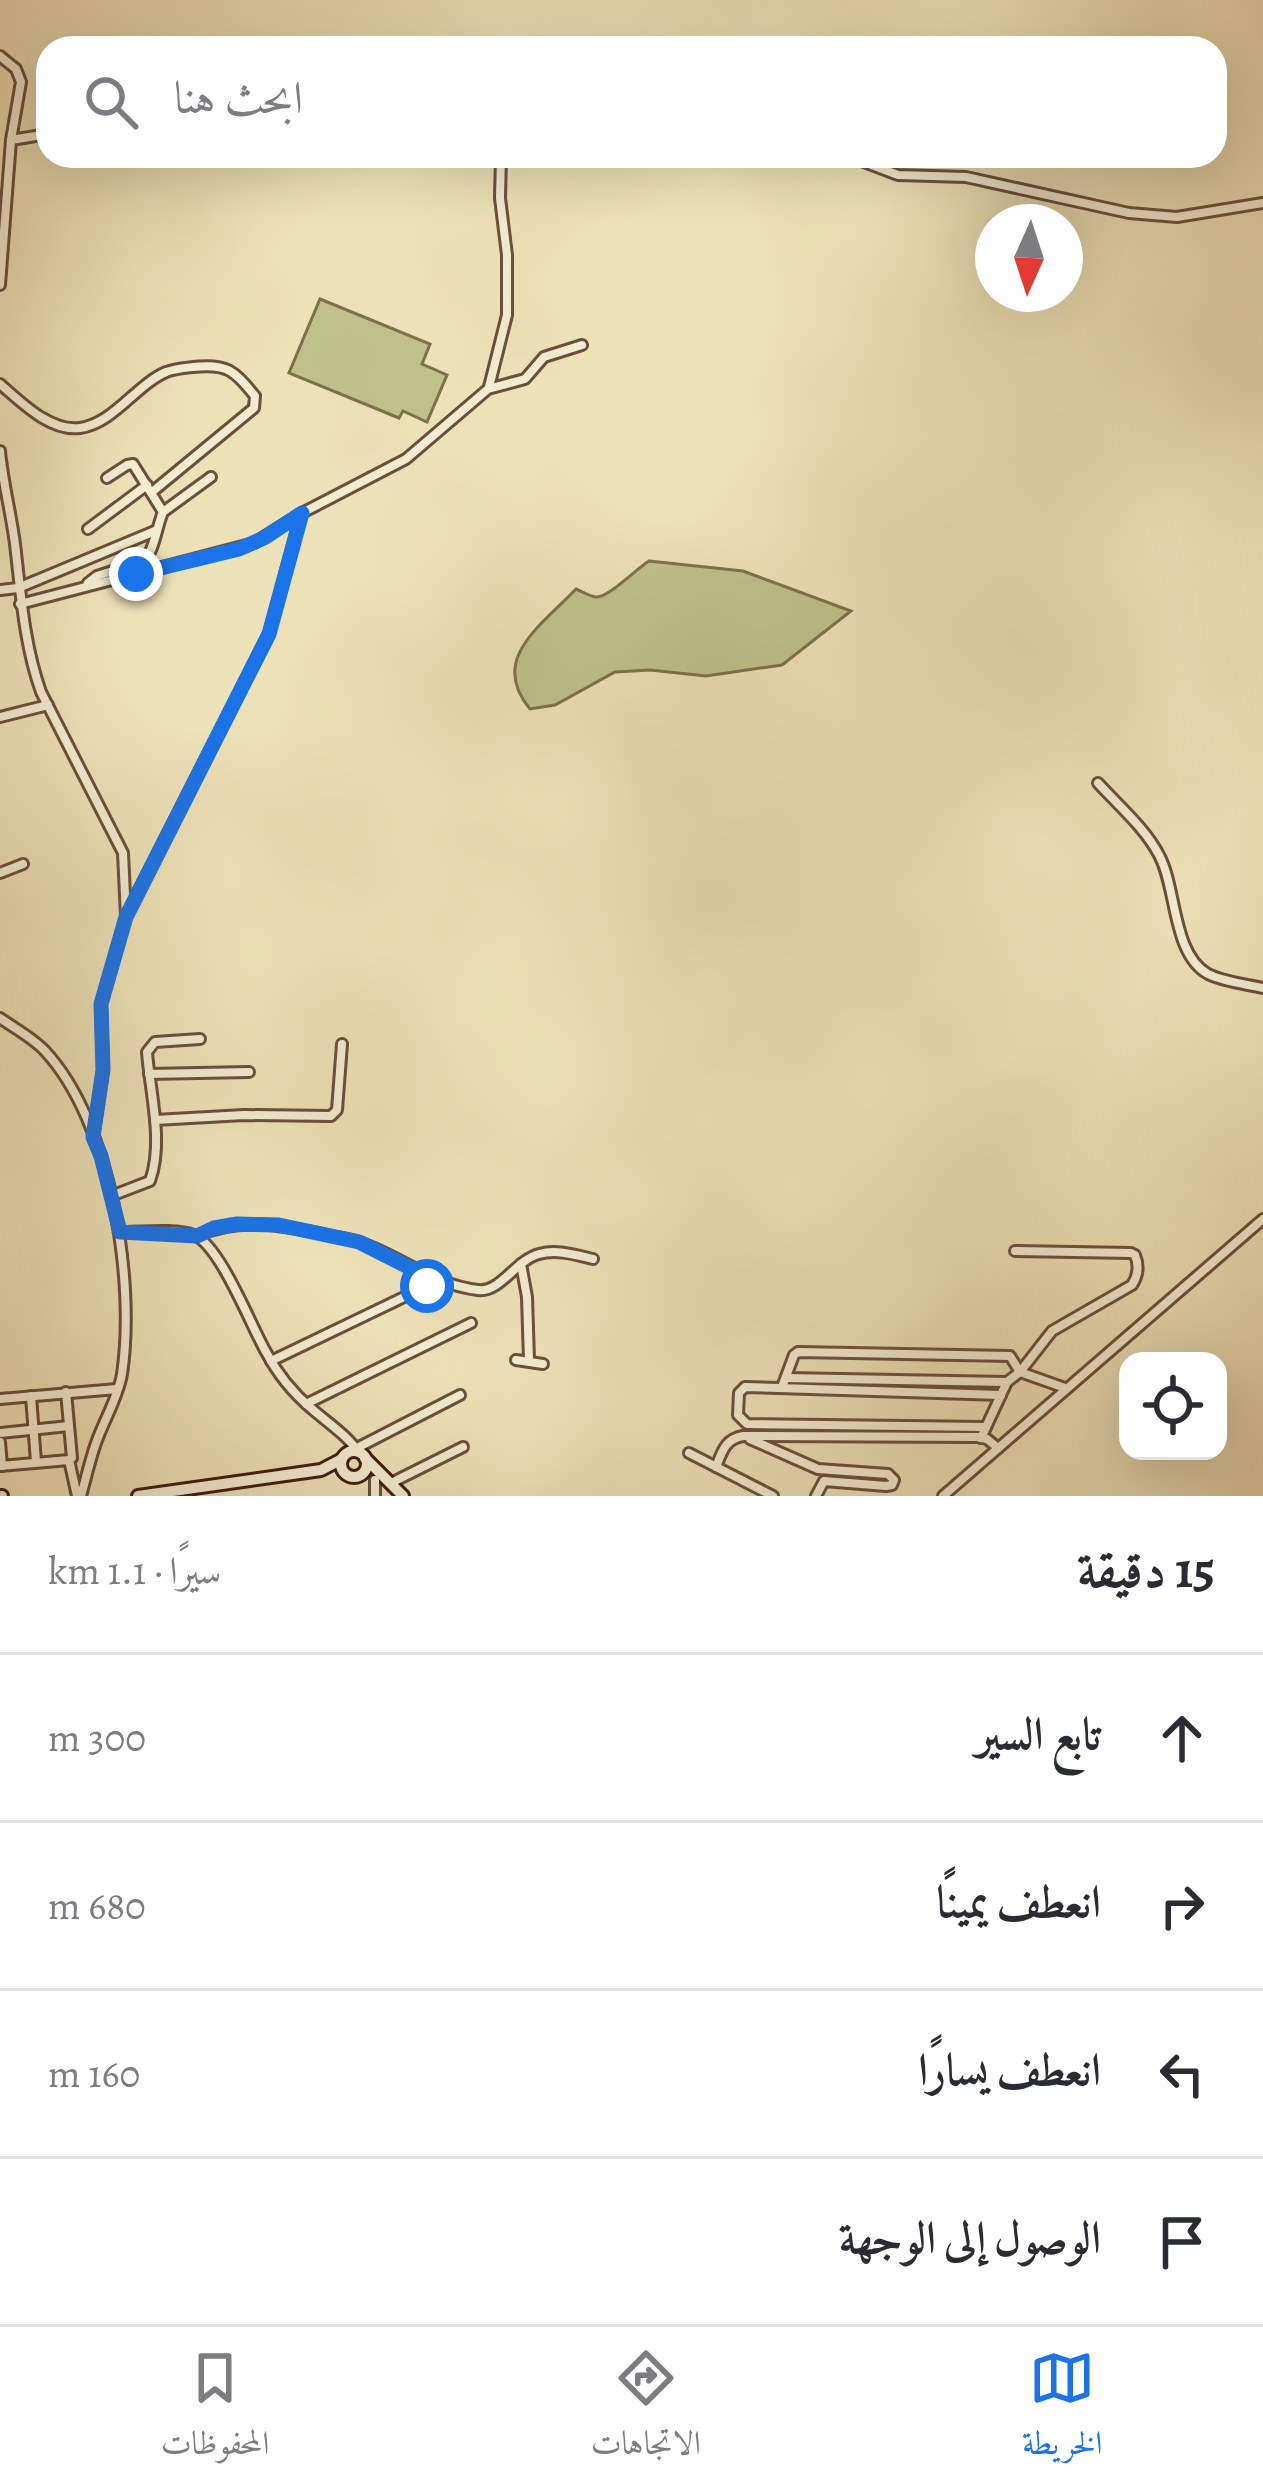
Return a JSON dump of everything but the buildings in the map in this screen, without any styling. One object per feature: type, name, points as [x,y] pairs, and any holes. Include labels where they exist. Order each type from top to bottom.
[{"type":"street","points":[[0,56],[16,69],[21,82],[11,140],[0,285]]},
{"type":"street","points":[[11,140],[36,136]]},
{"type":"street","points":[[488,389],[507,314],[501,168]]},
{"type":"street","points":[[878,168],[898,176],[966,177],[1129,213],[1177,217],[1263,203]]},
{"type":"street","points":[[20,604],[239,549],[264,538],[406,459],[488,389],[525,379],[544,358],[582,345]]},
{"type":"street","points":[[0,384],[46,419],[81,428],[106,417],[172,370],[226,368],[255,396],[254,408],[150,489],[88,529]]},
{"type":"street","points":[[0,452],[33,669],[123,853],[126,917]]},
{"type":"street","points":[[107,478],[133,464],[163,512]]},
{"type":"street","points":[[82,587],[97,576],[150,556],[163,512],[211,477]]},
{"type":"street","points":[[93,1137],[103,1070],[101,1004],[126,917],[269,634],[302,513]]},
{"type":"street","points":[[0,590],[18,588],[155,531]]},
{"type":"street","points":[[0,717],[47,705]]},
{"type":"street","points":[[1098,783],[1162,859],[1192,960],[1209,974],[1263,988]]},
{"type":"street","points":[[0,873],[23,864]]},
{"type":"street","points":[[0,1018],[43,1049],[76,1094],[120,1232],[122,1376],[79,1496]]},
{"type":"street","points":[[111,1196],[149,1181],[153,1171],[155,1120],[147,1052],[155,1042],[200,1039]]},
{"type":"street","points":[[155,1120],[331,1116],[337,1111],[342,1044]]},
{"type":"street","points":[[148,1074],[249,1072]]},
{"type":"street","points":[[944,1496],[1263,1219]]},
{"type":"street","points":[[120,1232],[197,1236],[237,1224],[279,1225],[359,1242],[434,1280],[483,1291],[520,1262],[539,1254],[562,1252],[593,1258]]},
{"type":"street","points":[[197,1236],[220,1263],[272,1361],[306,1405],[397,1489]]},
{"type":"street","points":[[981,1438],[1007,1382],[1052,1331],[1132,1285],[1137,1277],[1136,1255],[1131,1252],[1015,1251]]},
{"type":"street","points":[[520,1262],[527,1297],[529,1360]]},
{"type":"street","points":[[272,1361],[434,1280]]},
{"type":"street","points":[[306,1405],[471,1323]]},
{"type":"street","points":[[784,1383],[798,1352],[1010,1356],[1019,1372],[1067,1389]]},
{"type":"street","points":[[516,1360],[543,1364]]},
{"type":"street","points":[[986,1427],[747,1424],[738,1415],[745,1387],[1007,1382]]},
{"type":"street","points":[[784,1383],[1001,1395]]},
{"type":"street","points":[[0,1399],[117,1389]]},
{"type":"street","points":[[66,1392],[73,1454],[69,1460],[79,1496]]},
{"type":"street","points":[[138,1496],[320,1469],[352,1451],[360,1453],[460,1395]]},
{"type":"street","points":[[31,1396],[36,1462]]},
{"type":"street","points":[[69,1426],[0,1437],[1,1466],[69,1460]]},
{"type":"street","points":[[334,1429],[343,1442],[341,1467],[352,1475]]},
{"type":"street","points":[[716,1467],[725,1445],[743,1436],[981,1438],[998,1448]]},
{"type":"street","points":[[743,1436],[812,1468],[888,1474],[894,1480],[886,1486],[824,1480],[816,1496]]},
{"type":"street","points":[[397,1489],[464,1447]]},
{"type":"street","points":[[352,1475],[367,1466],[360,1453]]},
{"type":"street","points":[[688,1453],[773,1496]]},
{"type":"street","points":[[320,1469],[397,1489]]},
{"type":"street","points":[[375,1480],[375,1496]]},
{"type":"green space","points":[[320,299],[430,344],[422,364],[447,375],[427,422],[403,411],[399,418],[289,373]]},
{"type":"green space","points":[[649,561],[743,571],[851,611],[782,665],[706,676],[615,672],[555,705],[530,709],[515,674],[517,659],[535,630],[576,589],[601,596]]},
{"type":"route","points":[[136,574],[239,549],[302,513],[269,634],[126,917],[101,1004],[103,1070],[93,1137],[120,1232],[197,1236],[237,1224],[279,1225],[359,1242],[434,1280],[427,1286]]}]
